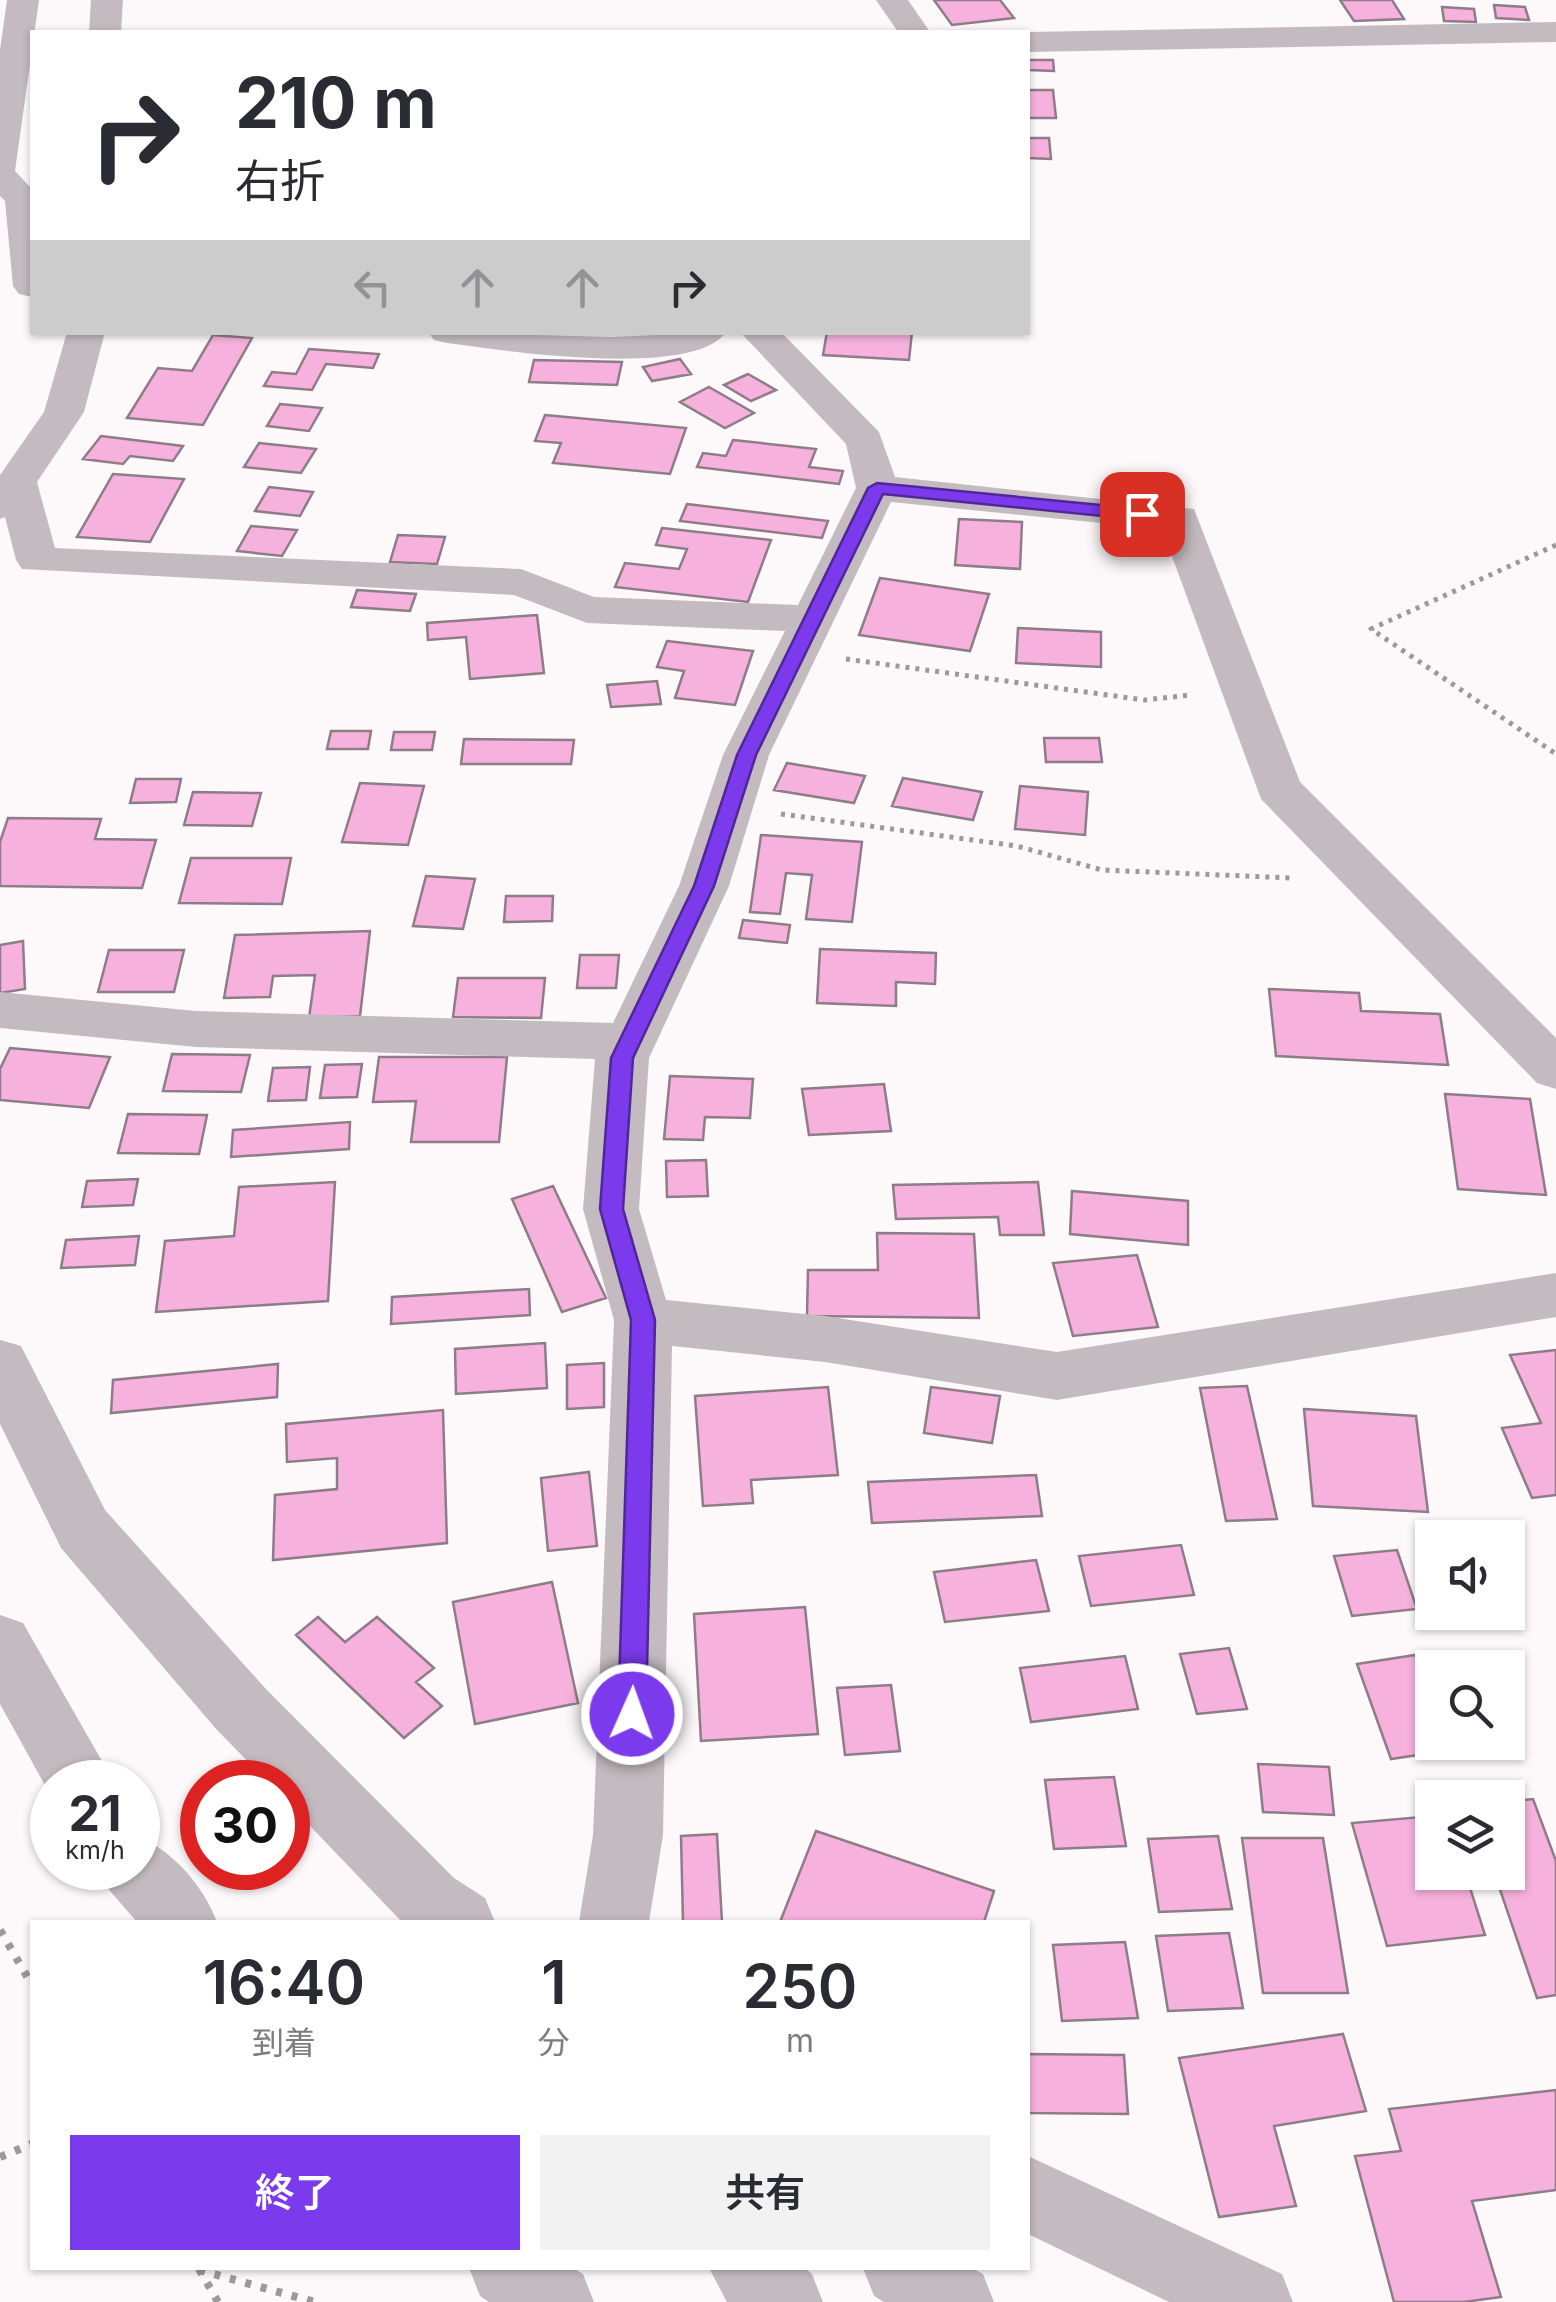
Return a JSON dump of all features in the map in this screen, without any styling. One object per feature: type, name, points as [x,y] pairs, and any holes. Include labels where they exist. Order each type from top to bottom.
[{"type":"street","points":[[0,167],[23,0]]},
{"type":"street","points":[[105,30],[107,0]]},
{"type":"street","points":[[892,0],[913,30]]},
{"type":"street","points":[[1303,0],[1338,36]]},
{"type":"street","points":[[1030,42],[1556,32]]},
{"type":"street","points":[[0,176],[22,199],[30,269]]},
{"type":"street","points":[[85,335],[64,412],[8,494],[36,560],[522,582],[587,610],[804,636]]},
{"type":"street","points":[[473,335],[586,348],[679,344],[699,335]]},
{"type":"street","points":[[614,1920],[628,1835],[643,1320],[612,1209],[622,1058],[704,886],[746,755],[877,488],[866,441],[762,335]]},
{"type":"street","points":[[877,488],[1179,518],[1278,788],[1556,1070]]},
{"type":"street","points":[[0,1010],[196,1029],[630,1042]]},
{"type":"street","points":[[643,1320],[826,1339],[1057,1376],[1556,1295]]},
{"type":"street","points":[[0,1363],[83,1530],[241,1709],[429,1901],[457,1920]]},
{"type":"street","points":[[0,1644],[67,1760]]},
{"type":"street","points":[[154,1890],[180,1920]]},
{"type":"street","points":[[1030,2195],[1254,2302]]},
{"type":"street","points":[[511,2270],[555,2302]]},
{"type":"street","points":[[750,2270],[784,2302]]},
{"type":"street","points":[[905,2270],[955,2302]]},
{"type":"path","points":[[1556,545],[1371,629],[1556,754]]},
{"type":"path","points":[[804,636],[1144,700],[1201,694],[1240,683]]},
{"type":"path","points":[[730,807],[1017,846],[1102,870],[1370,882]]},
{"type":"path","points":[[0,1930],[30,1982]]},
{"type":"path","points":[[0,2157],[30,2145]]},
{"type":"path","points":[[200,2270],[218,2302]]},
{"type":"path","points":[[203,2270],[316,2302]]},
{"type":"building","points":[[934,0],[1000,0],[1014,18],[952,25]]},
{"type":"building","points":[[1340,0],[1392,0],[1404,19],[1354,21]]},
{"type":"building","points":[[1494,5],[1525,7],[1529,20],[1496,18]]},
{"type":"building","points":[[1442,7],[1474,9],[1476,22],[1444,21]]},
{"type":"building","points":[[1030,60],[1053,60],[1054,71],[1030,70]]},
{"type":"building","points":[[1030,90],[1053,90],[1056,118],[1030,118]]},
{"type":"building","points":[[1030,138],[1049,138],[1051,159],[1030,158]]},
{"type":"building","points":[[213,335],[252,338],[203,425],[127,418],[158,368],[192,371]]},
{"type":"building","points":[[826,335],[912,335],[909,360],[823,355]]},
{"type":"building","points":[[309,349],[379,354],[373,368],[326,364],[312,390],[264,386],[272,372],[296,374]]},
{"type":"building","points":[[680,359],[691,374],[652,381],[643,367]]},
{"type":"building","points":[[534,360],[622,362],[617,385],[529,382]]},
{"type":"building","points":[[748,374],[776,390],[751,401],[724,385]]},
{"type":"building","points":[[709,387],[754,413],[725,428],[680,402]]},
{"type":"building","points":[[280,404],[322,408],[309,431],[267,426]]},
{"type":"building","points":[[545,415],[686,428],[670,474],[553,463],[561,443],[535,441]]},
{"type":"building","points":[[101,436],[183,446],[173,461],[130,456],[123,464],[83,459]]},
{"type":"building","points":[[733,440],[816,449],[809,467],[843,471],[839,484],[697,467],[703,453],[726,456]]},
{"type":"building","points":[[259,443],[316,449],[301,473],[244,467]]},
{"type":"building","points":[[113,474],[184,479],[150,542],[77,537]]},
{"type":"building","points":[[269,487],[313,492],[300,516],[255,511]]},
{"type":"building","points":[[687,504],[828,521],[822,538],[680,521]]},
{"type":"building","points":[[959,519],[1022,522],[1020,569],[955,565]]},
{"type":"building","points":[[251,526],[297,530],[282,556],[237,551]]},
{"type":"building","points":[[662,528],[771,540],[748,602],[615,587],[625,563],[679,569],[687,549],[656,545]]},
{"type":"building","points":[[398,535],[445,537],[437,564],[390,562]]},
{"type":"building","points":[[880,578],[989,594],[970,651],[859,635]]},
{"type":"building","points":[[357,590],[416,594],[410,611],[351,607]]},
{"type":"building","points":[[537,615],[544,673],[470,679],[466,637],[428,640],[427,623]]},
{"type":"building","points":[[1018,628],[1101,632],[1101,667],[1016,663]]},
{"type":"building","points":[[667,641],[753,651],[735,705],[675,698],[684,671],[657,667]]},
{"type":"building","points":[[657,681],[661,704],[611,707],[607,685]]},
{"type":"building","points":[[331,731],[371,731],[368,749],[327,749]]},
{"type":"building","points":[[394,732],[435,732],[432,750],[391,750]]},
{"type":"building","points":[[1044,738],[1099,738],[1102,762],[1046,762]]},
{"type":"building","points":[[464,739],[574,740],[571,764],[461,764]]},
{"type":"building","points":[[787,763],[865,776],[854,803],[774,790]]},
{"type":"building","points":[[903,778],[982,792],[973,820],[892,806]]},
{"type":"building","points":[[136,779],[181,779],[176,802],[130,803]]},
{"type":"building","points":[[360,783],[424,786],[408,845],[342,842]]},
{"type":"building","points":[[1020,786],[1088,792],[1085,835],[1015,829]]},
{"type":"building","points":[[193,792],[261,793],[252,826],[184,825]]},
{"type":"building","points":[[8,818],[101,819],[95,839],[156,840],[142,888],[0,886],[0,842]]},
{"type":"building","points":[[761,835],[862,842],[852,922],[806,919],[812,875],[786,873],[780,914],[750,912]]},
{"type":"building","points":[[191,858],[291,858],[282,904],[179,903]]},
{"type":"building","points":[[426,876],[475,879],[463,929],[413,926]]},
{"type":"building","points":[[506,896],[553,896],[552,921],[504,922]]},
{"type":"building","points":[[743,920],[790,925],[787,943],[739,938]]},
{"type":"building","points":[[370,931],[360,1016],[309,1018],[315,975],[273,976],[270,997],[224,998],[235,935]]},
{"type":"building","points":[[23,941],[25,989],[0,993],[0,945]]},
{"type":"building","points":[[820,949],[936,953],[935,984],[896,982],[896,1006],[817,1003]]},
{"type":"building","points":[[109,950],[184,950],[174,992],[98,992]]},
{"type":"building","points":[[580,955],[619,955],[616,988],[577,988]]},
{"type":"building","points":[[458,978],[545,978],[541,1018],[453,1017]]},
{"type":"building","points":[[1269,989],[1359,993],[1361,1011],[1440,1014],[1448,1065],[1276,1056]]},
{"type":"building","points":[[10,1048],[110,1057],[89,1108],[0,1100],[0,1069]]},
{"type":"building","points":[[172,1054],[250,1055],[241,1092],[163,1091]]},
{"type":"building","points":[[379,1057],[507,1057],[499,1142],[411,1142],[416,1101],[373,1102]]},
{"type":"building","points":[[362,1064],[357,1097],[320,1098],[325,1065]]},
{"type":"building","points":[[310,1067],[306,1100],[268,1101],[273,1068]]},
{"type":"building","points":[[670,1076],[753,1079],[750,1118],[705,1117],[703,1140],[664,1139]]},
{"type":"building","points":[[884,1084],[891,1131],[809,1135],[802,1089]]},
{"type":"building","points":[[1445,1094],[1530,1099],[1546,1195],[1458,1189]]},
{"type":"building","points":[[128,1114],[207,1115],[199,1154],[118,1153]]},
{"type":"building","points":[[350,1122],[349,1149],[231,1157],[233,1130]]},
{"type":"building","points":[[706,1160],[708,1196],[667,1197],[666,1161]]},
{"type":"building","points":[[138,1179],[133,1205],[82,1207],[87,1181]]},
{"type":"building","points":[[335,1182],[328,1301],[156,1312],[165,1241],[234,1236],[239,1187]]},
{"type":"building","points":[[1038,1182],[1044,1235],[1000,1235],[998,1217],[896,1219],[893,1185]]},
{"type":"building","points":[[553,1186],[606,1298],[562,1312],[512,1199]]},
{"type":"building","points":[[1072,1191],[1188,1201],[1188,1245],[1070,1234]]},
{"type":"building","points":[[877,1233],[974,1234],[979,1318],[807,1316],[808,1270],[878,1270]]},
{"type":"building","points":[[139,1236],[135,1265],[61,1268],[66,1240]]},
{"type":"building","points":[[1137,1255],[1158,1327],[1073,1336],[1053,1263]]},
{"type":"building","points":[[529,1289],[530,1315],[391,1324],[392,1297]]},
{"type":"building","points":[[545,1343],[547,1388],[456,1394],[455,1349]]},
{"type":"building","points":[[1556,1350],[1556,1495],[1532,1498],[1502,1428],[1541,1423],[1510,1355]]},
{"type":"building","points":[[604,1363],[604,1407],[567,1409],[567,1365]]},
{"type":"building","points":[[278,1364],[277,1397],[111,1413],[113,1380]]},
{"type":"building","points":[[1247,1386],[1277,1519],[1226,1521],[1200,1388]]},
{"type":"building","points":[[828,1387],[838,1475],[751,1480],[753,1503],[703,1506],[695,1396]]},
{"type":"building","points":[[931,1387],[1000,1396],[992,1443],[924,1433]]},
{"type":"building","points":[[1304,1409],[1416,1416],[1428,1512],[1313,1506]]},
{"type":"building","points":[[443,1410],[447,1543],[273,1560],[275,1495],[337,1489],[337,1458],[287,1462],[286,1424]]},
{"type":"building","points":[[589,1472],[597,1546],[548,1551],[541,1478]]},
{"type":"building","points":[[1036,1475],[1042,1516],[872,1523],[868,1482]]},
{"type":"building","points":[[1181,1545],[1194,1595],[1091,1606],[1079,1556]]},
{"type":"building","points":[[1397,1550],[1415,1609],[1352,1616],[1334,1556]]},
{"type":"building","points":[[1036,1560],[1049,1611],[945,1622],[934,1572]]},
{"type":"building","points":[[552,1582],[578,1703],[475,1724],[453,1602]]},
{"type":"building","points":[[805,1607],[818,1734],[701,1741],[694,1614]]},
{"type":"building","points":[[318,1617],[345,1642],[377,1617],[434,1668],[416,1682],[442,1706],[404,1738],[296,1635]]},
{"type":"building","points":[[1229,1648],[1247,1709],[1197,1714],[1180,1654]]},
{"type":"building","points":[[1415,1655],[1415,1755],[1391,1759],[1357,1664]]},
{"type":"building","points":[[1125,1656],[1138,1709],[1031,1722],[1020,1668]]},
{"type":"building","points":[[891,1685],[900,1751],[845,1755],[837,1688]]},
{"type":"building","points":[[1258,1764],[1329,1767],[1334,1815],[1263,1812]]},
{"type":"building","points":[[1114,1777],[1126,1846],[1054,1849],[1045,1780]]},
{"type":"building","points":[[1533,1799],[1556,1861],[1556,1995],[1537,1998],[1500,1890],[1525,1890],[1525,1800]]},
{"type":"building","points":[[1415,1817],[1415,1890],[1471,1890],[1485,1935],[1387,1946],[1352,1823]]},
{"type":"building","points":[[816,1831],[994,1891],[985,1920],[781,1920]]},
{"type":"building","points":[[717,1834],[722,1920],[683,1920],[681,1836]]},
{"type":"building","points":[[1218,1836],[1232,1909],[1159,1912],[1148,1839]]},
{"type":"building","points":[[1242,1838],[1323,1838],[1348,1993],[1263,1993]]},
{"type":"building","points":[[1229,1933],[1243,2008],[1168,2011],[1156,1936]]},
{"type":"building","points":[[1125,1942],[1138,2018],[1062,2021],[1053,1945]]},
{"type":"building","points":[[1343,2034],[1366,2111],[1274,2126],[1296,2206],[1219,2217],[1179,2058]]},
{"type":"building","points":[[1030,2054],[1124,2055],[1128,2114],[1030,2113]]},
{"type":"building","points":[[1556,2090],[1556,2190],[1472,2201],[1501,2297],[1464,2302],[1394,2302],[1355,2156],[1401,2151],[1389,2109]]},
{"type":"route","points":[[632,1714],[643,1320],[612,1209],[622,1058],[704,886],[746,755],[877,488],[1142,514]]}]
